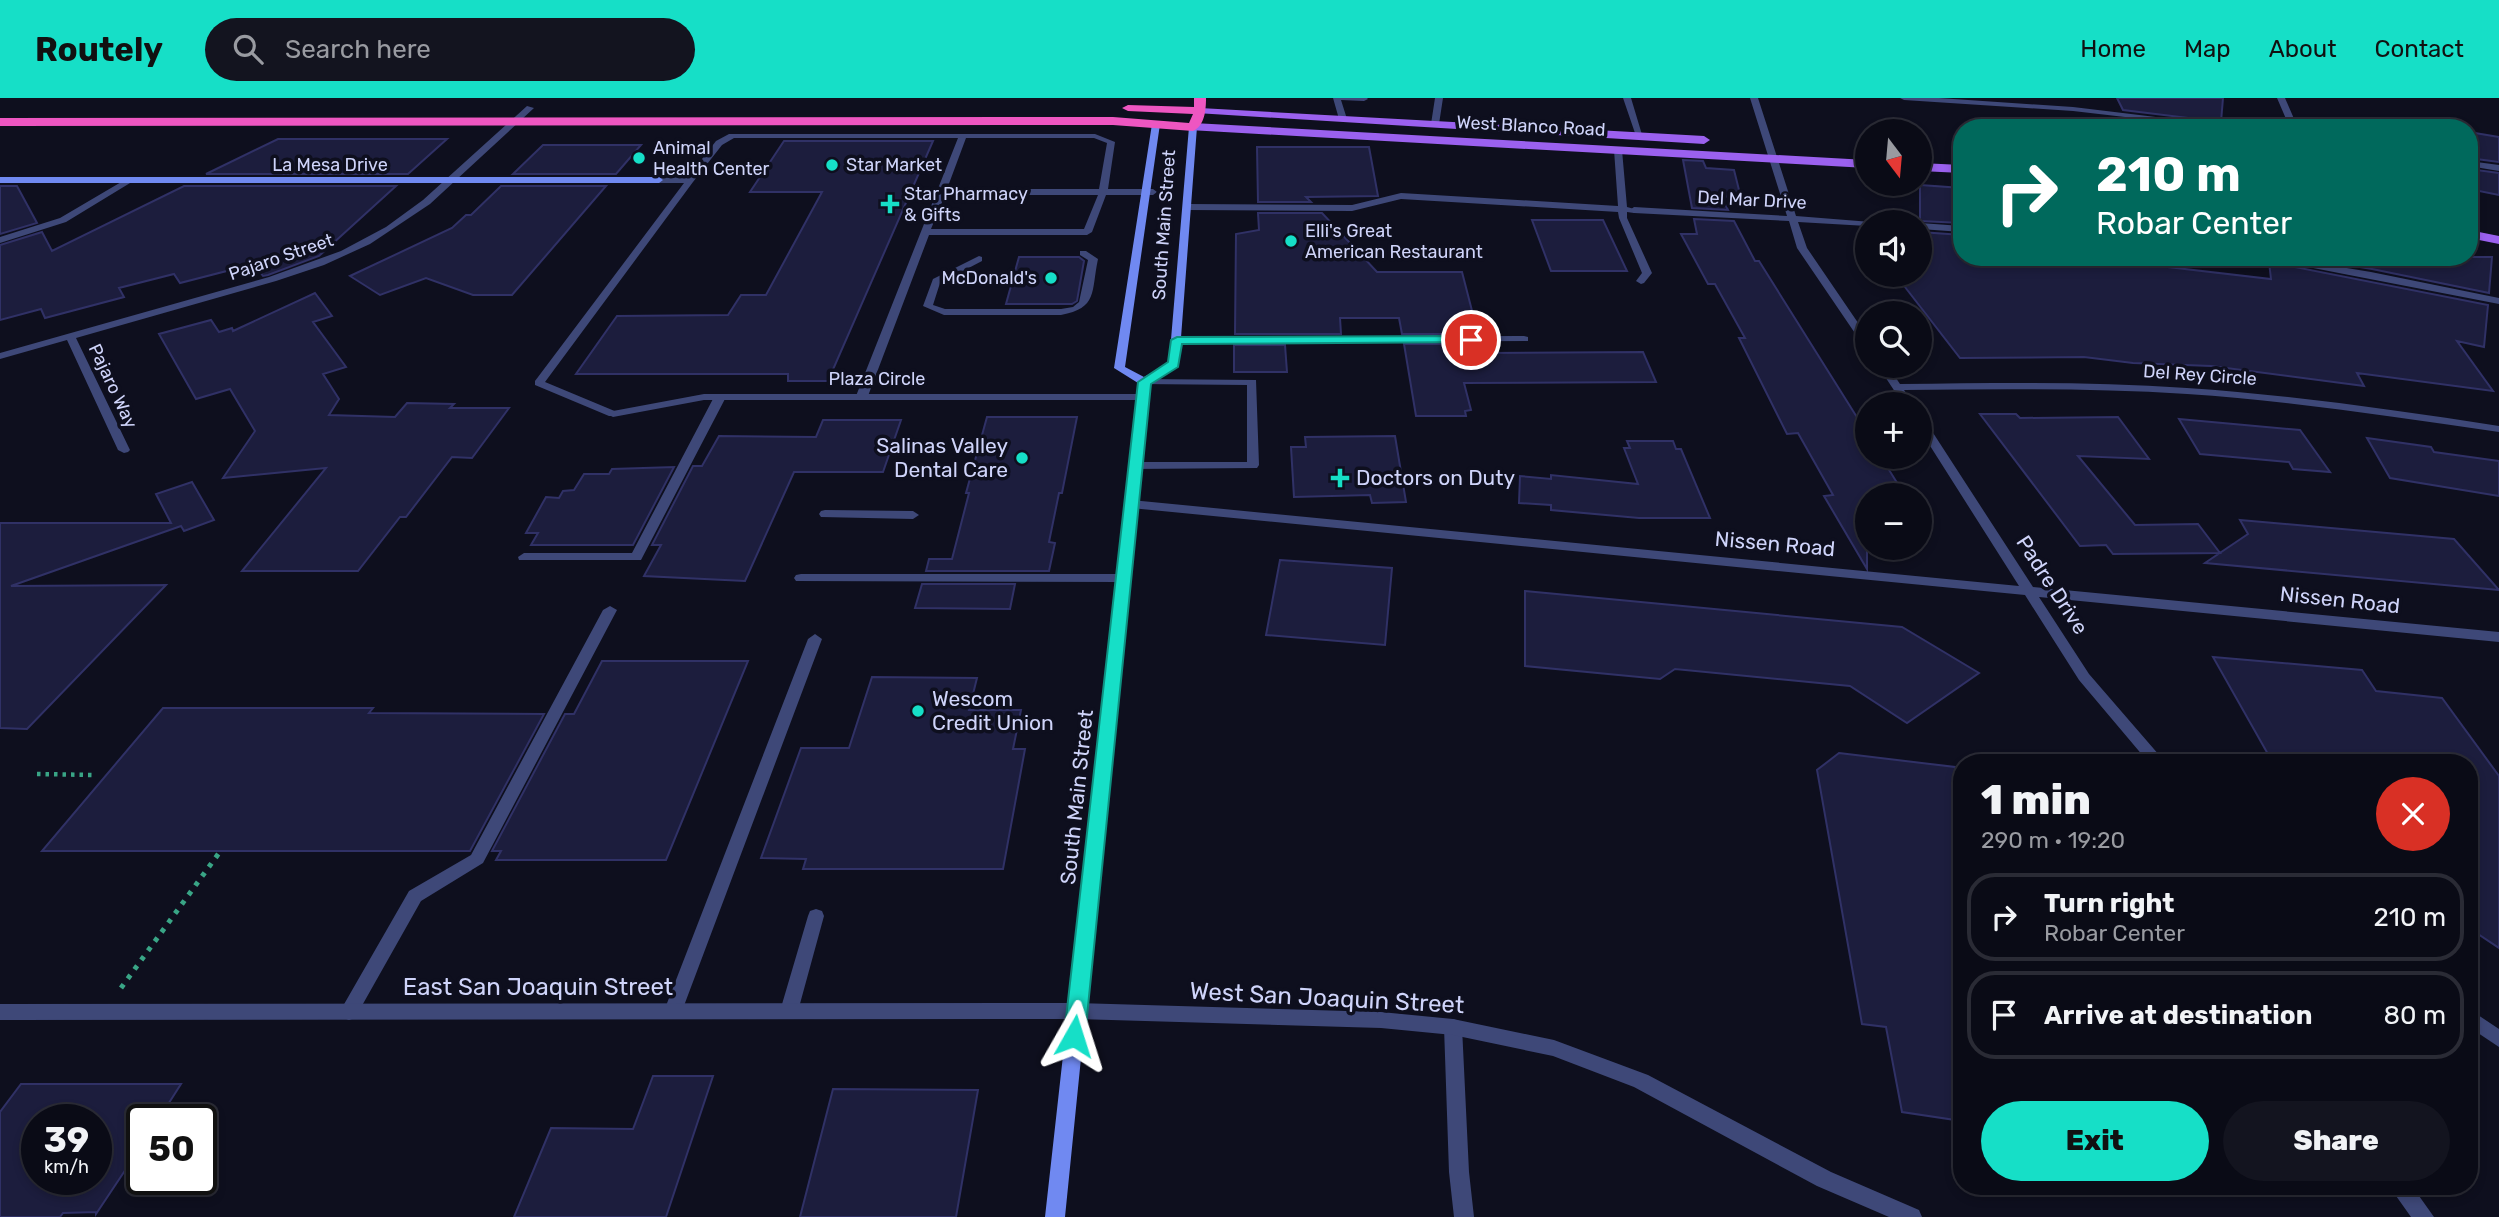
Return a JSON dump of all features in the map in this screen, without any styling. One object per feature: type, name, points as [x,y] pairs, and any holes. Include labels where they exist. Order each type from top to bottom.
[{"type":"highway","name":"South Main Street","points":[[1193,127],[1200,111],[1200,98]]},
{"type":"highway","name":"South Main Street","points":[[1156,124],[1159,104]]},
{"type":"highway","points":[[1114,108],[1159,104],[1200,111]]},
{"type":"highway","points":[[516,108],[543,108]]},
{"type":"highway","points":[[0,122],[1099,121],[1193,127]]},
{"type":"main road","name":"West Blanco Road","points":[[1200,111],[1716,141]]},
{"type":"main road","name":"South Main Street","points":[[1144,389],[1119,368],[1149,192],[1156,124]]},
{"type":"main road","name":"West Blanco Road","points":[[1193,127],[1855,163]]},
{"type":"main road","name":"South Main Street","points":[[1055,1217],[1144,389],[1174,364],[1193,127]]},
{"type":"main road","points":[[1760,143],[1786,145]]},
{"type":"main road","points":[[1933,154],[1953,155]]},
{"type":"main road","points":[[1932,168],[1953,169]]},
{"type":"main road","name":"La Mesa Drive","points":[[0,180],[659,180]]},
{"type":"main road","points":[[2478,222],[2499,226]]},
{"type":"main road","points":[[2478,236],[2499,240]]},
{"type":"street","points":[[1343,119],[1339,98],[1364,99]]},
{"type":"street","points":[[1435,124],[1439,98]]},
{"type":"street","points":[[1627,98],[1640,136]]},
{"type":"street","points":[[1754,98],[1760,143],[1771,158],[1802,248],[1855,325]]},
{"type":"street","points":[[1904,98],[2073,109],[2162,119]]},
{"type":"street","points":[[2281,98],[2290,119]]},
{"type":"street","name":"Pajaro Street","points":[[0,355],[252,285],[320,262],[386,231],[417,210],[530,108]]},
{"type":"street","points":[[659,180],[690,180],[719,143],[732,136],[1106,138],[1112,145],[1103,192],[1087,232],[925,232]]},
{"type":"street","points":[[862,396],[963,136]]},
{"type":"street","points":[[1618,150],[1623,218],[1647,273],[1641,281]]},
{"type":"street","points":[[2478,164],[2499,168]]},
{"type":"street","points":[[0,240],[62,220],[131,180]]},
{"type":"street","name":"Plaza Circle","points":[[690,180],[539,383],[612,414],[704,397],[1144,389],[1252,382],[1253,466],[1135,466]]},
{"type":"street","points":[[941,192],[1149,192]]},
{"type":"street","name":"Del Mar Drive","points":[[1187,207],[1352,208],[1401,196],[1855,222]]},
{"type":"street","points":[[1932,227],[1953,228]]},
{"type":"street","points":[[979,259],[936,281],[929,306],[944,312],[1061,312],[1076,309],[1084,303],[1093,259],[1083,253]]},
{"type":"street","points":[[2316,266],[2499,301]]},
{"type":"street","name":"Pajaro Way","points":[[70,336],[124,450]]},
{"type":"street","points":[[1177,340],[1524,340]]},
{"type":"street","points":[[1891,378],[1900,392]]},
{"type":"street","name":"Del Rey Circle","points":[[1897,387],[2058,386],[2190,391],[2317,404],[2499,429]]},
{"type":"street","points":[[524,557],[636,557],[720,397]]},
{"type":"street","name":"Padre Drive","points":[[1932,441],[2084,677],[2150,754]]},
{"type":"street","name":"Nissen Road","points":[[1131,504],[2027,589],[2499,637]]},
{"type":"street","points":[[825,514],[913,515]]},
{"type":"street","points":[[801,578],[1123,578]]},
{"type":"street","points":[[349,1012],[415,896],[477,859],[610,610]]},
{"type":"street","points":[[673,1011],[815,639]]},
{"type":"street","points":[[789,1011],[816,916]]},
{"type":"street","name":"East San Joaquin Street","points":[[0,1012],[1077,1011]]},
{"type":"street","name":"West San Joaquin Street","points":[[1077,1011],[1381,1020],[1453,1027],[1553,1048],[1641,1081],[1824,1179],[1912,1217]]},
{"type":"street","points":[[2478,1024],[2499,1039]]},
{"type":"street","points":[[1453,1027],[1459,1172],[1464,1217]]},
{"type":"street","points":[[2406,1195],[2424,1217]]},
{"type":"path","points":[[37,774],[94,775]]},
{"type":"path","points":[[103,1011],[219,853]]},
{"type":"building","points":[[2117,98],[2223,98],[2221,119],[2196,119],[2123,110]]},
{"type":"building","points":[[2478,134],[2499,137],[2499,162],[2478,159]]},
{"type":"building","points":[[278,139],[447,139],[408,174],[206,174]]},
{"type":"building","points":[[784,141],[933,141],[828,381],[788,381],[788,374],[576,374],[617,316],[728,315],[741,295],[766,295],[822,192],[750,192]]},
{"type":"building","points":[[543,145],[641,145],[616,174],[513,174]]},
{"type":"building","points":[[1257,147],[1369,147],[1378,196],[1306,197],[1311,202],[1258,202]]},
{"type":"building","points":[[1683,160],[1703,161],[1706,168],[1734,170],[1741,198],[1721,196],[1728,210],[1692,208]]},
{"type":"building","points":[[2478,170],[2499,173],[2499,195],[2478,191]]},
{"type":"building","points":[[0,186],[17,186],[37,223],[0,234]]},
{"type":"building","points":[[184,186],[396,186],[319,256],[268,275],[263,276],[254,264],[180,283],[174,274],[119,288],[124,297],[45,318],[41,309],[0,320],[0,245],[42,232],[52,251]]},
{"type":"building","points":[[501,186],[606,186],[512,295],[473,295],[426,278],[380,295],[350,276],[452,228],[466,215],[471,215]]},
{"type":"building","points":[[1932,186],[1953,187],[1953,223],[1932,222],[1932,210],[1920,210],[1920,196],[1932,196]]},
{"type":"building","points":[[1258,213],[1322,213],[1377,272],[1462,272],[1478,334],[1402,334],[1399,318],[1340,318],[1341,334],[1235,334],[1236,234],[1259,230]]},
{"type":"building","points":[[1694,219],[1734,221],[1755,261],[1759,261],[1855,414],[1855,469],[1888,469],[1897,483],[1855,483],[1855,549],[1824,496],[1833,495],[1798,433],[1787,434],[1739,338],[1745,338],[1715,284],[1708,284],[1681,234],[1697,234]]},
{"type":"building","points":[[1532,220],[1603,220],[1627,271],[1551,271]]},
{"type":"building","points":[[1932,233],[1953,234],[1953,266],[2159,266],[2271,279],[2269,266],[2289,266],[2488,305],[2484,347],[2457,341],[2493,391],[2357,373],[2364,386],[2211,366],[2133,363],[2084,357],[1960,358],[1932,322],[1932,301],[1916,301],[1905,287],[1932,287]]},
{"type":"building","name":"McDonald's","points":[[1019,257],[1079,257],[1084,261],[1077,301],[1072,304],[1006,304]]},
{"type":"building","points":[[2478,257],[2492,257],[2489,293],[2354,266],[2478,266]]},
{"type":"building","points":[[315,293],[332,316],[313,322],[346,367],[323,374],[339,399],[329,415],[395,417],[407,403],[454,404],[450,408],[509,408],[472,458],[452,457],[406,517],[400,517],[358,571],[242,571],[326,468],[223,478],[255,431],[230,389],[196,399],[159,334],[211,320],[219,332],[232,328],[233,331]]},
{"type":"building","points":[[1404,344],[1481,344],[1483,353],[1643,352],[1656,382],[1464,383],[1471,410],[1465,411],[1466,416],[1416,416]]},
{"type":"building","points":[[1234,345],[1285,345],[1287,372],[1234,372]]},
{"type":"building","points":[[1980,414],[2016,414],[2020,418],[2118,417],[2149,459],[2078,456],[2135,525],[2198,524],[2220,553],[2113,554],[2106,545],[2080,546]]},
{"type":"building","points":[[987,417],[1077,417],[1049,542],[1055,543],[1049,571],[926,571],[929,559],[952,559],[969,493],[966,493]]},
{"type":"building","points":[[2179,419],[2300,430],[2330,472],[2293,469],[2289,462],[2200,454]]},
{"type":"building","points":[[823,420],[901,420],[883,472],[794,472],[745,581],[644,576],[661,545],[652,545],[693,466],[702,466],[719,436],[816,437]]},
{"type":"building","points":[[1395,436],[1406,502],[1372,503],[1370,495],[1294,497],[1291,447],[1306,447],[1305,437]]},
{"type":"building","points":[[2367,438],[2431,447],[2434,452],[2499,461],[2499,496],[2390,478]]},
{"type":"building","points":[[1627,441],[1673,441],[1676,449],[1681,449],[1710,518],[1639,518],[1551,510],[1551,505],[1519,503],[1520,476],[1551,479],[1551,475],[1638,484],[1624,448],[1630,448]]},
{"type":"building","points":[[674,467],[633,545],[531,545],[538,533],[526,533],[546,497],[559,498],[563,491],[574,490],[584,474],[609,474],[612,469]]},
{"type":"building","points":[[192,482],[214,520],[184,531],[181,526],[11,586],[166,585],[27,729],[0,728],[0,523],[171,523],[156,494]]},
{"type":"building","points":[[2240,520],[2454,539],[2499,590],[2205,563],[2248,534]]},
{"type":"building","points":[[1280,560],[1392,568],[1385,645],[1266,635]]},
{"type":"building","points":[[922,584],[1015,584],[1010,609],[915,608]]},
{"type":"building","points":[[1525,591],[1902,627],[1979,673],[1907,723],[1850,686],[1675,669],[1660,679],[1525,666]]},
{"type":"building","points":[[2213,657],[2362,670],[2376,691],[2442,698],[2499,776],[2499,948],[2478,934],[2478,754],[2268,754]]},
{"type":"building","points":[[602,661],[748,661],[666,860],[496,860],[501,851],[492,851],[565,714],[574,714]]},
{"type":"building","points":[[872,677],[977,678],[969,710],[1021,710],[1013,749],[1025,749],[1003,869],[803,869],[806,859],[761,858],[801,748],[849,748]]},
{"type":"building","points":[[163,708],[373,708],[369,713],[544,714],[470,851],[42,851]]},
{"type":"building","points":[[1839,753],[1953,767],[1953,1120],[1902,1112],[1886,1027],[1862,1024],[1817,770]]},
{"type":"building","points":[[653,1076],[713,1076],[666,1217],[514,1217],[551,1128],[633,1129]]},
{"type":"building","points":[[21,1084],[181,1084],[168,1104],[126,1104],[126,1169],[112,1190],[112,1104],[21,1104],[21,1195],[109,1195],[96,1214],[0,1217],[0,1112]]},
{"type":"building","points":[[833,1089],[978,1090],[956,1217],[800,1217]]},
{"type":"place","name":"Animal Health Center","points":[[639,158]]},
{"type":"place","name":"Star Market","points":[[832,165]]},
{"type":"place","name":"Star Pharmacy & Gifts","points":[[890,204]]},
{"type":"place","name":"Elli's Great American Restaurant","points":[[1291,241]]},
{"type":"place","name":"McDonald's","points":[[1051,278]]},
{"type":"place","name":"Salinas Valley Dental Care","points":[[1022,458]]},
{"type":"place","name":"Doctors on Duty","points":[[1340,478]]},
{"type":"place","name":"Wescom Credit Union","points":[[918,711]]},
{"type":"route","points":[[1074,1036],[1144,382],[1174,364],[1177,340],[1471,340]]}]
